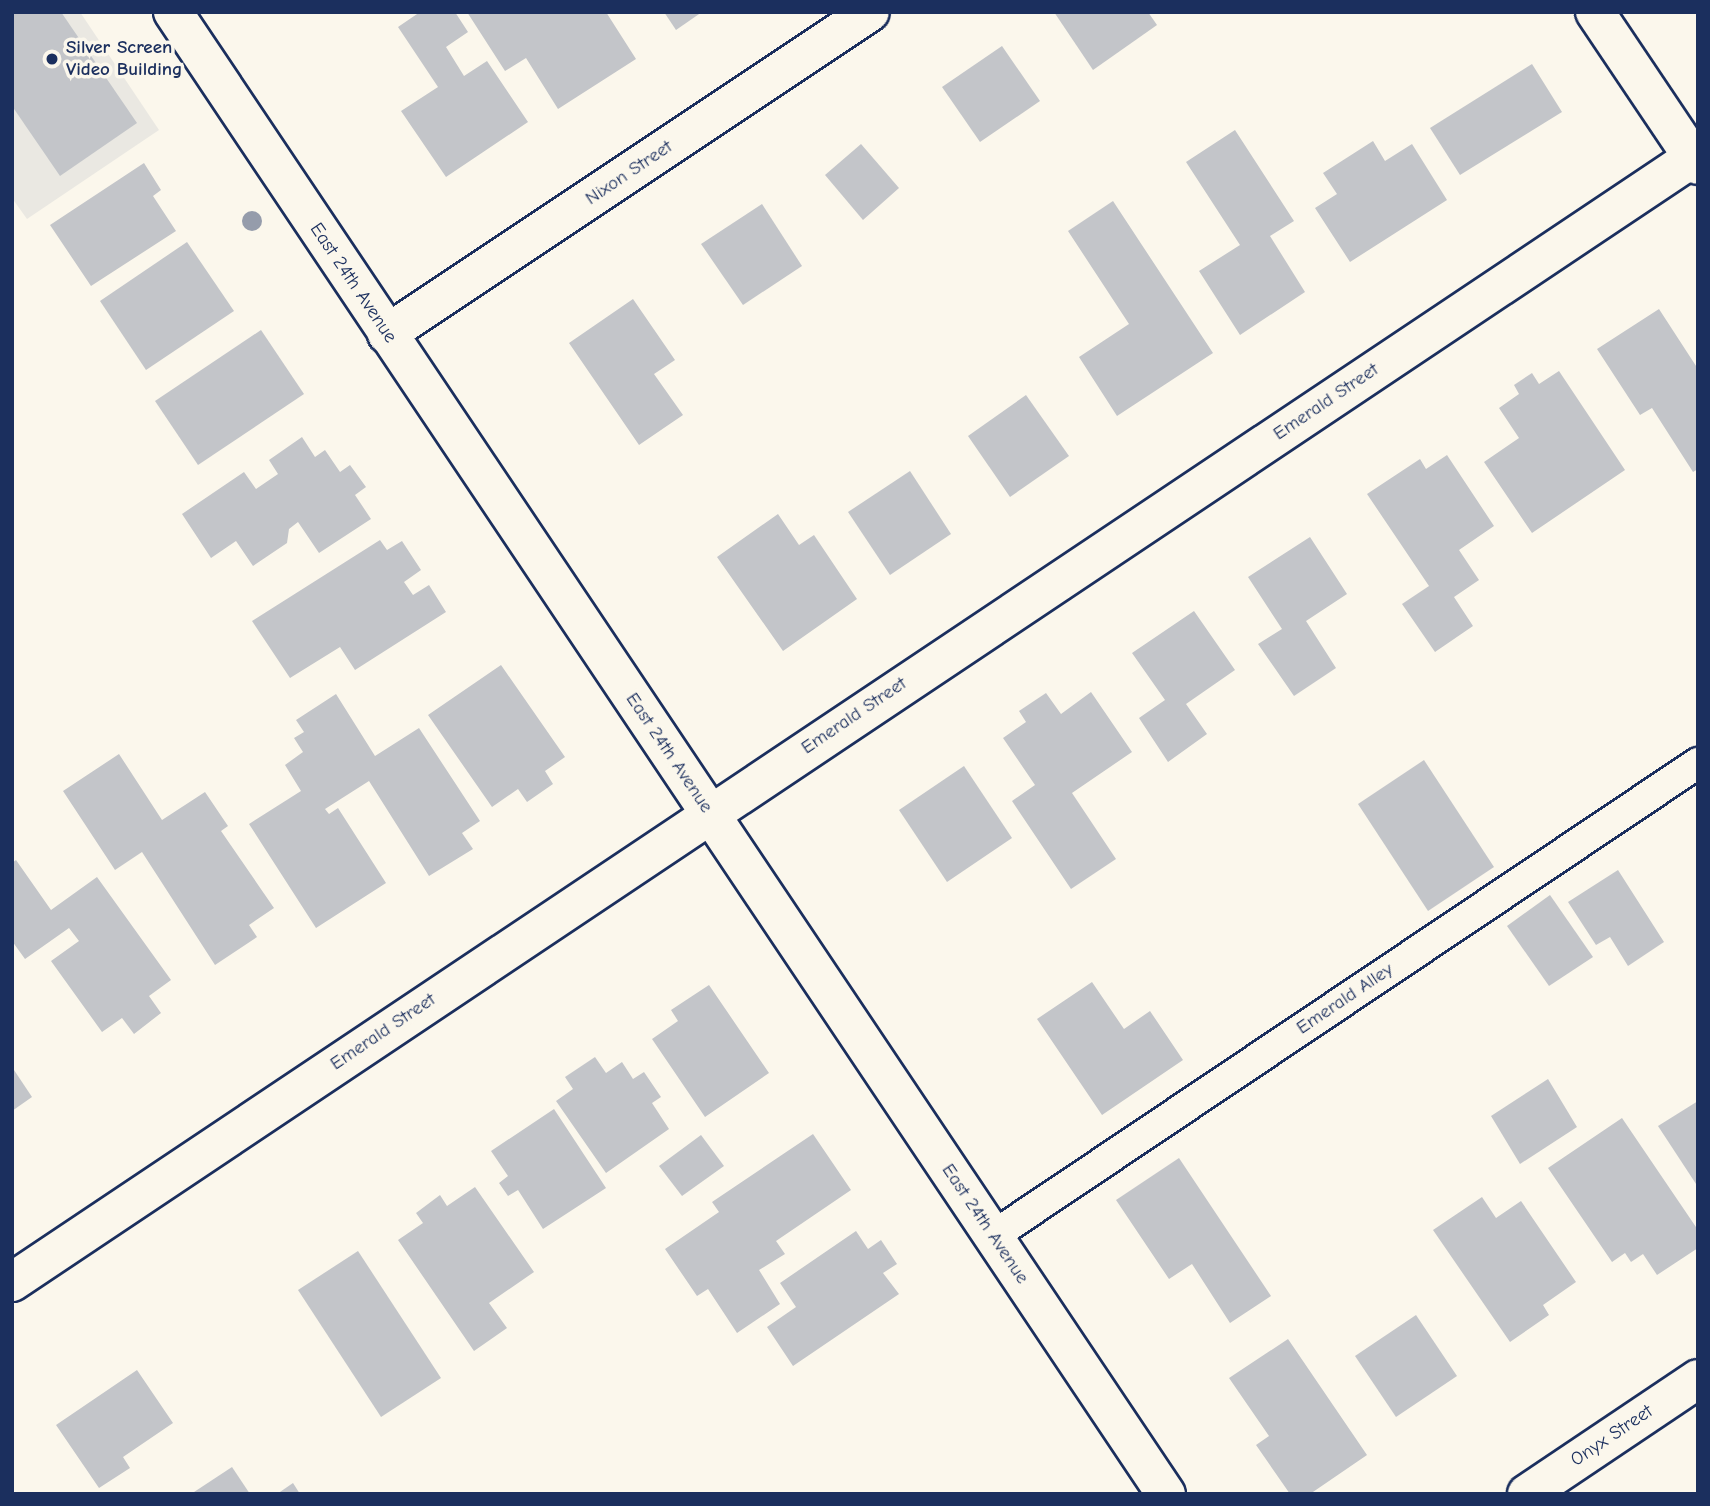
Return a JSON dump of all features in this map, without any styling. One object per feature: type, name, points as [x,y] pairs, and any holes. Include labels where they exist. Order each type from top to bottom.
[{"type":"street","name":"East 24th Avenue","points":[[173,12],[1166,1494]]},
{"type":"street","name":"Nixon Street","points":[[387,334],[870,12]]},
{"type":"street","points":[[1595,12],[1696,159]]},
{"type":"street","name":"Emerald Street","points":[[12,1282],[709,813],[1696,159]]},
{"type":"street","name":"Onyx Street","points":[[1527,1494],[1698,1379]]},
{"type":"lane","name":"Emerald Alley","points":[[993,1236],[1698,763]]},
{"type":"shaded area","name":"Silver Screen Video Building","points":[[12,12],[80,12],[159,130],[27,219],[12,198]]},
{"type":"building","name":"Silver Screen Video Building","points":[[12,12],[61,12],[137,123],[60,176],[12,106]]},
{"type":"building","points":[[420,12],[455,12],[468,32],[446,47],[464,76],[487,61],[528,122],[446,177],[401,111],[438,87],[398,27]]},
{"type":"building","points":[[467,12],[606,12],[636,59],[558,109],[526,58],[505,71]]},
{"type":"building","points":[[664,12],[702,12],[676,30]]},
{"type":"building","points":[[1054,12],[1148,12],[1157,25],[1093,70]]},
{"type":"building","points":[[1002,46],[1040,101],[980,142],[942,87]]},
{"type":"building","points":[[1532,64],[1562,112],[1460,175],[1430,128]]},
{"type":"building","points":[[1235,130],[1294,221],[1270,236],[1305,292],[1240,335],[1199,271],[1240,245],[1186,162]]},
{"type":"building","points":[[1373,141],[1385,161],[1412,144],[1447,200],[1350,262],[1315,208],[1337,194],[1323,173]]},
{"type":"building","points":[[861,144],[899,188],[863,220],[825,175]]},
{"type":"building","points":[[144,163],[161,190],[153,196],[176,231],[91,286],[50,225]]},
{"type":"building","points":[[1113,201],[1213,353],[1117,416],[1079,357],[1129,324],[1068,231]]},
{"type":"building","points":[[762,204],[802,266],[743,305],[701,244]]},
{"type":"building","points":[[187,242],[234,311],[146,370],[100,301]]},
{"type":"building","points":[[633,299],[675,360],[654,374],[683,415],[639,445],[569,343]]},
{"type":"building","points":[[1659,309],[1698,369],[1698,469],[1693,472],[1652,408],[1640,415],[1597,349]]},
{"type":"building","points":[[261,330],[304,394],[198,465],[155,401]]},
{"type":"building","points":[[1559,371],[1625,470],[1532,533],[1484,462],[1519,438],[1499,408],[1519,394],[1514,385],[1532,373],[1539,384]]},
{"type":"building","points":[[1026,395],[1069,456],[1010,497],[968,436]]},
{"type":"building","points":[[302,437],[315,457],[325,450],[340,472],[350,465],[366,487],[355,495],[371,519],[319,553],[298,522],[289,529],[287,543],[253,566],[236,541],[211,558],[182,514],[244,472],[256,489],[278,474],[269,460]]},
{"type":"building","points":[[1447,455],[1494,526],[1459,550],[1479,580],[1454,597],[1473,626],[1435,652],[1402,604],[1429,586],[1367,494],[1420,459],[1426,469]]},
{"type":"building","points":[[910,471],[951,534],[890,575],[848,512]]},
{"type":"building","points":[[778,514],[799,545],[814,535],[857,599],[783,651],[717,557]]},
{"type":"building","points":[[1310,537],[1347,594],[1306,621],[1336,668],[1294,696],[1258,644],[1282,629],[1248,577]]},
{"type":"building","points":[[380,540],[387,550],[402,541],[421,570],[404,582],[413,595],[429,585],[446,612],[355,670],[340,647],[290,678],[252,621]]},
{"type":"building","points":[[1194,611],[1235,670],[1186,704],[1207,734],[1168,762],[1139,718],[1165,700],[1132,653]]},
{"type":"building","points":[[501,665],[565,757],[545,771],[553,784],[527,802],[518,789],[492,807],[428,715]]},
{"type":"building","points":[[1091,692],[1132,752],[1072,793],[1116,859],[1071,889],[1012,801],[1035,785],[1003,738],[1026,722],[1019,711],[1046,693],[1061,714]]},
{"type":"building","points":[[336,694],[375,756],[419,728],[480,821],[462,833],[473,849],[429,876],[369,781],[325,809],[329,814],[338,808],[386,883],[316,928],[249,824],[301,791],[285,765],[303,752],[294,738],[304,732],[296,720]]},
{"type":"building","points":[[119,754],[162,820],[205,792],[228,826],[221,831],[274,908],[249,925],[257,937],[215,965],[142,852],[115,870],[63,791]]},
{"type":"building","points":[[1424,760],[1494,867],[1428,911],[1358,804]]},
{"type":"building","points":[[964,766],[1012,838],[947,882],[899,810]]},
{"type":"building","points":[[16,860],[51,910],[97,877],[171,980],[149,996],[161,1013],[134,1034],[122,1018],[102,1032],[51,961],[79,941],[69,928],[25,959],[12,941],[12,863]]},
{"type":"building","points":[[1618,870],[1664,942],[1628,966],[1610,937],[1596,945],[1568,902]]},
{"type":"building","points":[[1550,895],[1593,957],[1549,986],[1507,926]]},
{"type":"building","points":[[1092,982],[1124,1029],[1150,1011],[1183,1060],[1102,1115],[1037,1019]]},
{"type":"building","points":[[709,985],[769,1073],[705,1117],[652,1039],[678,1021],[671,1010]]},
{"type":"building","points":[[595,1057],[606,1073],[622,1062],[633,1079],[644,1072],[661,1097],[652,1103],[669,1129],[606,1173],[556,1101],[573,1089],[565,1077]]},
{"type":"building","points":[[12,1067],[32,1097],[12,1111]]},
{"type":"building","points":[[1548,1079],[1577,1127],[1520,1164],[1491,1116]]},
{"type":"building","points":[[1698,1101],[1698,1187],[1658,1126]]},
{"type":"building","points":[[554,1109],[606,1188],[543,1229],[518,1190],[508,1196],[499,1183],[508,1176],[491,1151]]},
{"type":"building","points":[[1622,1118],[1698,1230],[1698,1248],[1657,1275],[1643,1254],[1631,1262],[1625,1253],[1612,1262],[1548,1168]]},
{"type":"building","points":[[813,1134],[851,1190],[776,1241],[785,1254],[759,1270],[780,1304],[737,1333],[708,1289],[697,1296],[665,1249],[719,1212],[712,1202]]},
{"type":"building","points":[[701,1135],[724,1166],[682,1196],[659,1166]]},
{"type":"building","points":[[1179,1158],[1271,1296],[1230,1323],[1192,1264],[1169,1279],[1116,1200]]},
{"type":"building","points":[[475,1187],[534,1272],[489,1303],[507,1328],[474,1351],[398,1240],[423,1223],[416,1213],[440,1195],[447,1206]]},
{"type":"building","points":[[1482,1197],[1496,1218],[1521,1201],[1576,1282],[1543,1305],[1549,1315],[1510,1342],[1433,1230]]},
{"type":"building","points":[[856,1231],[868,1249],[881,1240],[897,1264],[883,1273],[899,1294],[793,1366],[767,1327],[796,1307],[780,1283]]},
{"type":"building","points":[[358,1251],[441,1378],[381,1417],[298,1290]]},
{"type":"building","points":[[1416,1315],[1457,1376],[1396,1417],[1355,1356]]},
{"type":"building","points":[[1288,1339],[1367,1455],[1310,1494],[1290,1494],[1256,1445],[1269,1436],[1229,1378]]},
{"type":"building","points":[[137,1370],[173,1423],[123,1457],[130,1468],[99,1488],[56,1425]]},
{"type":"building","points":[[232,1467],[250,1494],[191,1494]]},
{"type":"building","points":[[293,1483],[300,1494],[277,1494]]},
{"type":"place","name":"Silver Screen Video Building","points":[[52,59]]}]
